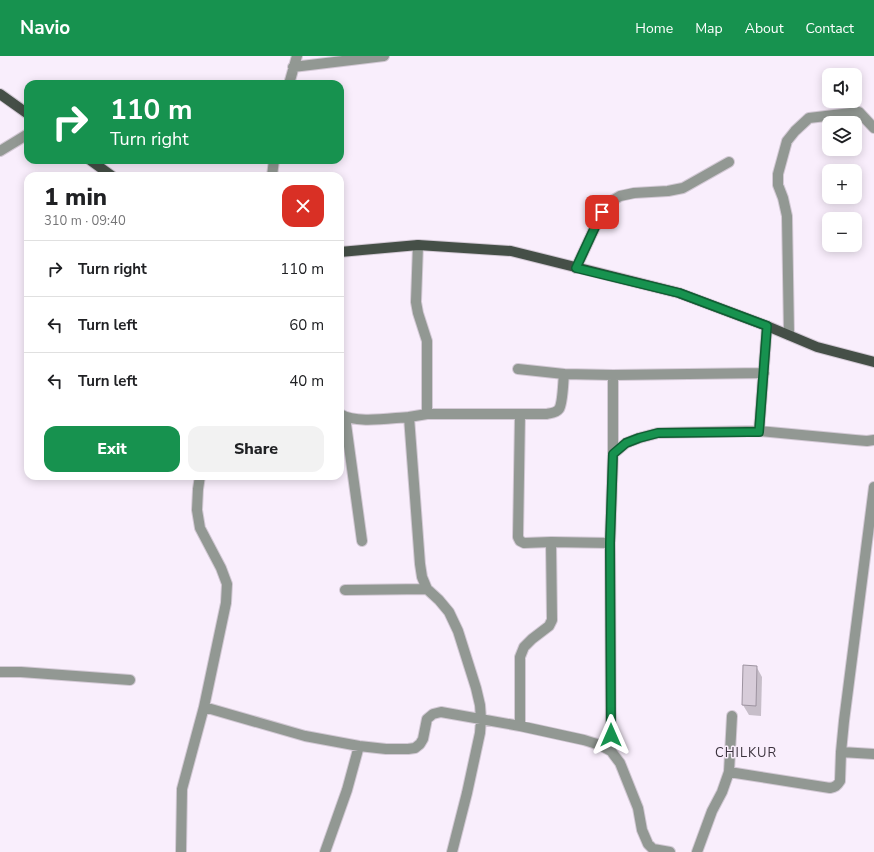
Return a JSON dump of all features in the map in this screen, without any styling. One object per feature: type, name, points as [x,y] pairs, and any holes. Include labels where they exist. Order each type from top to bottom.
[{"type":"main road","points":[[0,94],[24,111]]},
{"type":"main road","points":[[96,164],[106,172]]},
{"type":"main road","points":[[344,252],[418,245],[511,252],[679,293],[767,326],[817,347],[874,362]]},
{"type":"street","points":[[290,80],[297,56]]},
{"type":"street","points":[[293,67],[384,56]]},
{"type":"street","points":[[789,335],[788,216],[778,185],[778,174],[788,142],[795,131],[809,118],[859,112],[874,128]]},
{"type":"street","points":[[0,150],[24,136]]},
{"type":"street","points":[[576,268],[602,212],[610,202],[620,196],[634,193],[668,191],[683,188],[729,162]]},
{"type":"street","points":[[418,245],[416,302],[418,314],[427,341],[426,414]]},
{"type":"street","points":[[759,432],[767,326]]},
{"type":"street","points":[[518,369],[564,374],[613,375],[764,374]]},
{"type":"street","points":[[344,416],[367,420],[409,417],[426,414],[554,413],[559,409],[562,399],[564,374]]},
{"type":"street","points":[[611,751],[610,543],[613,454],[613,375]]},
{"type":"street","points":[[520,414],[518,537],[520,541],[524,543],[610,543]]},
{"type":"street","points":[[409,417],[422,577],[427,589],[440,600],[449,612],[458,631],[480,705],[480,733],[452,852]]},
{"type":"street","points":[[344,429],[362,542]]},
{"type":"street","points":[[613,454],[626,443],[658,433],[759,432],[867,441],[874,440]]},
{"type":"street","points":[[181,852],[182,789],[204,707],[226,603],[227,584],[221,568],[200,528],[197,510],[199,480]]},
{"type":"street","points":[[729,772],[824,787],[834,787],[840,781],[844,721],[874,487]]},
{"type":"street","points":[[520,726],[520,658],[524,647],[549,626],[552,620],[551,542]]},
{"type":"street","points":[[345,590],[427,589]]},
{"type":"street","points":[[0,672],[21,672],[130,680]]},
{"type":"street","points":[[204,707],[305,736],[359,746],[386,749],[415,748],[423,739],[427,719],[433,714],[441,712],[520,726],[584,740],[600,745],[611,751],[620,763],[638,808],[642,830],[648,844],[653,849],[670,852]]},
{"type":"street","points":[[698,852],[712,811],[722,792],[729,772],[732,716]]},
{"type":"street","points":[[325,852],[347,790],[359,746]]},
{"type":"street","points":[[841,752],[874,754]]},
{"type":"building","points":[[743,665],[757,666],[756,706],[742,705]]},
{"type":"district","name":"CHILKUR","points":[[746,753]]},
{"type":"route","points":[[602,212],[576,268],[679,293],[767,326],[759,432],[658,433],[626,443],[613,454],[610,543],[611,735]]}]
